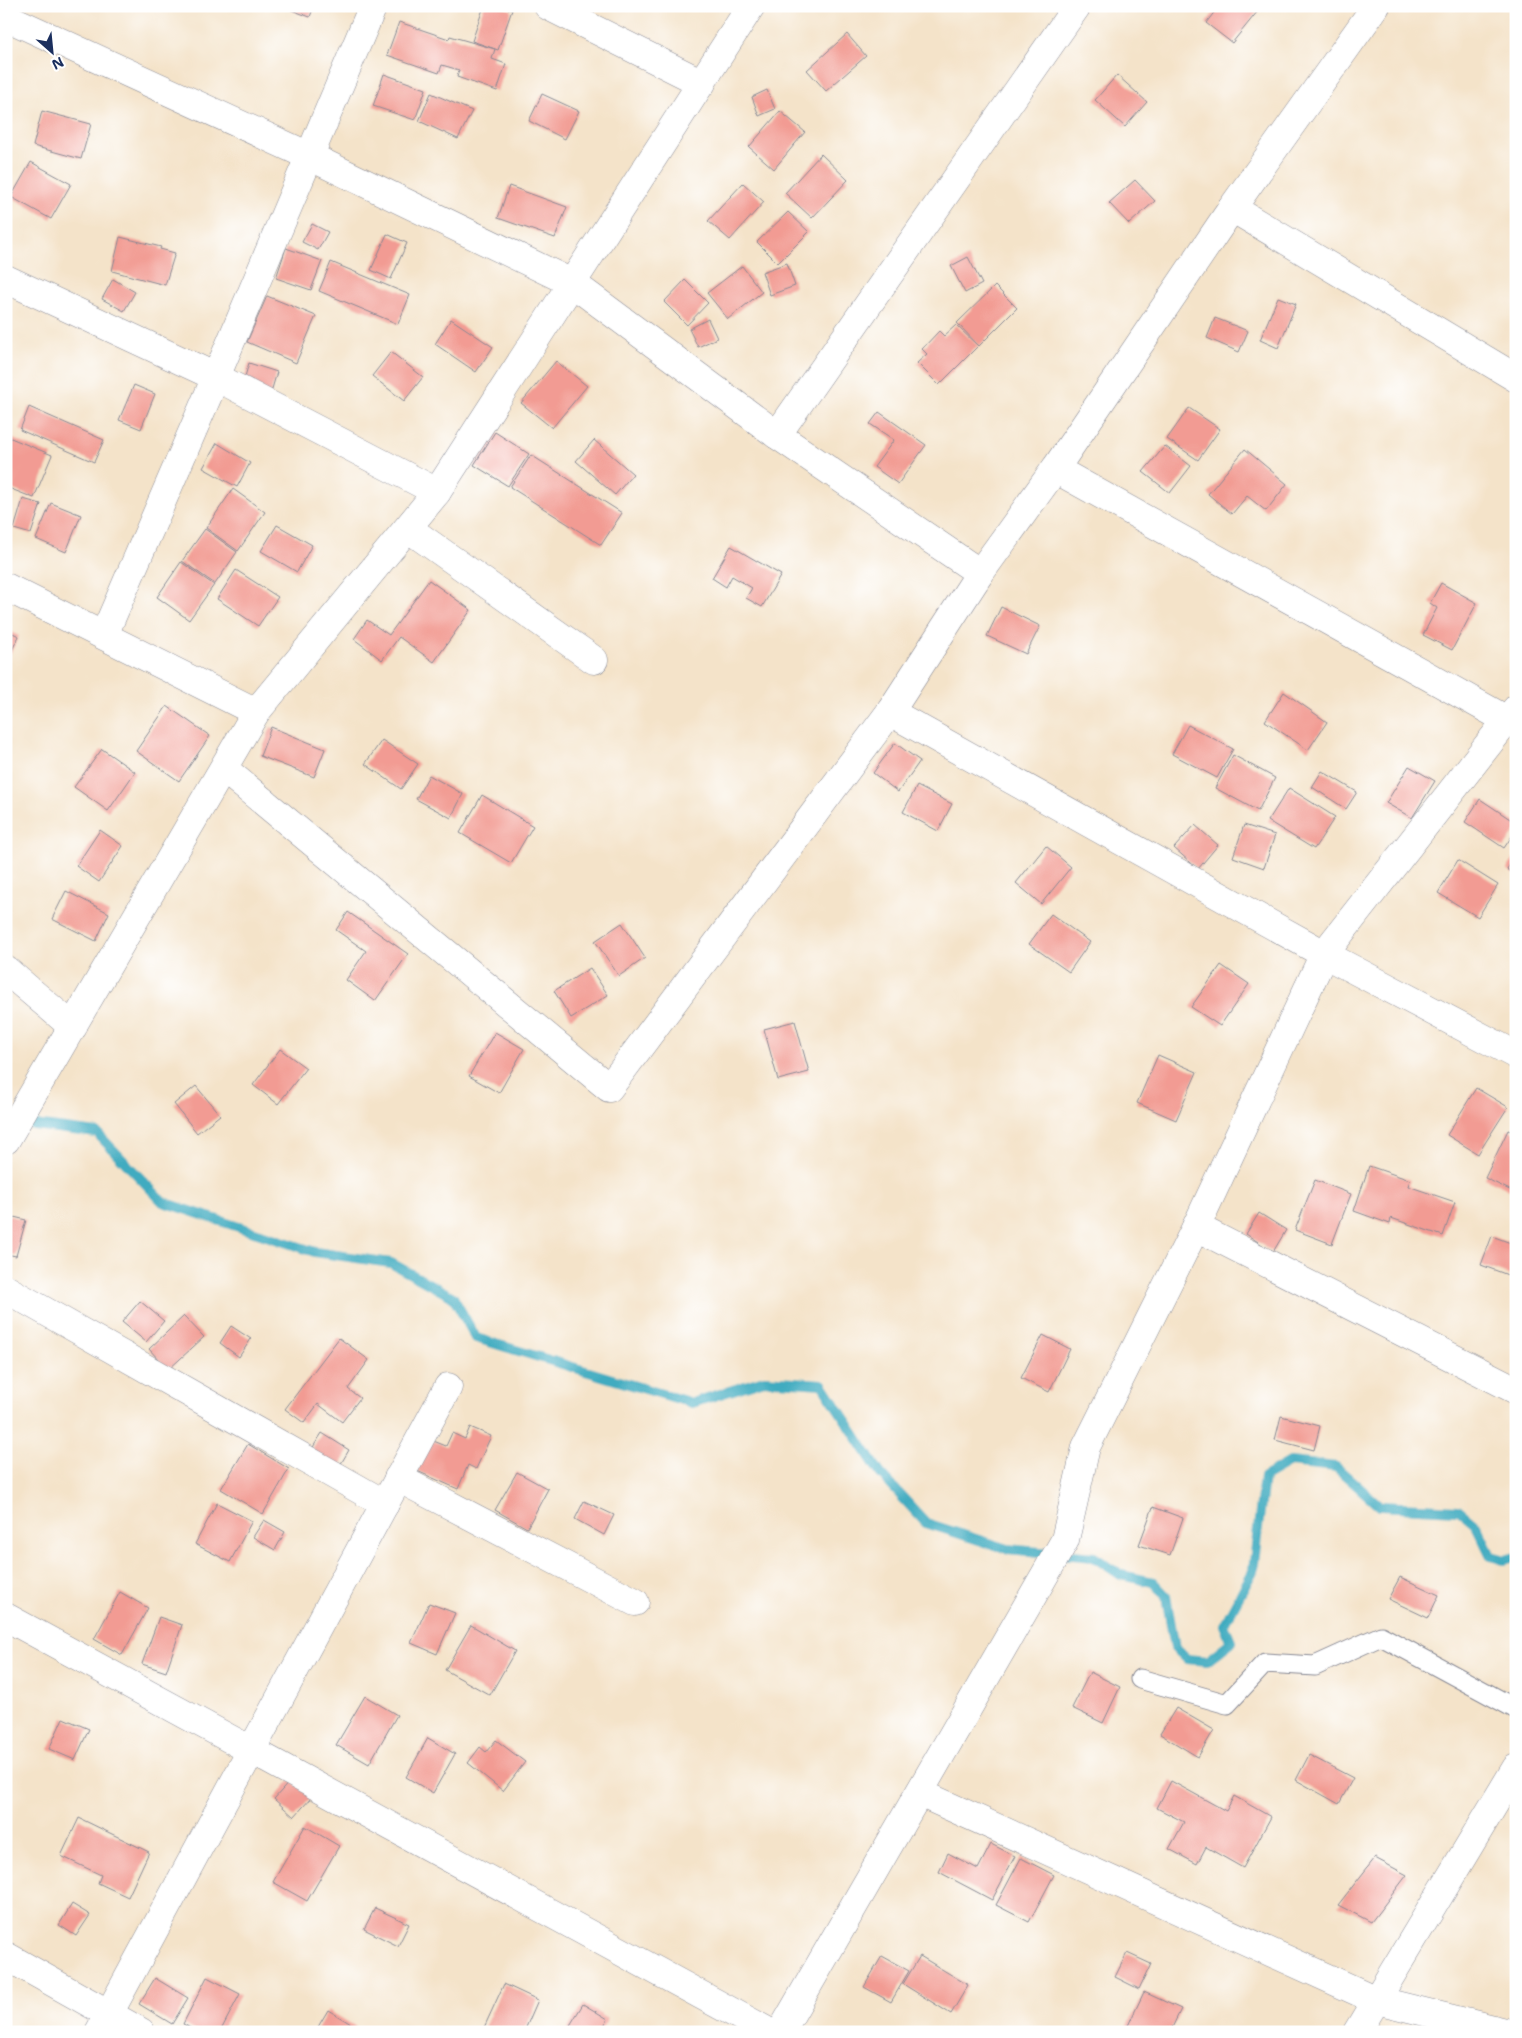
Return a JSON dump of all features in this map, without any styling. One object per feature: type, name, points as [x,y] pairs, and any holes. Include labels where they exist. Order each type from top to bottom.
[{"type":"street","points":[[104,634],[216,377],[373,6]]},
{"type":"street","points":[[548,6],[702,84]]},
{"type":"street","points":[[11,1133],[30,1097],[73,1027],[256,712],[409,529],[437,492],[751,6]]},
{"type":"street","points":[[777,435],[1077,6]]},
{"type":"street","points":[[224,769],[609,1088],[890,712],[980,573],[1055,468],[1232,208],[1376,6]]},
{"type":"street","points":[[6,16],[308,156],[572,283],[777,435],[980,573]]},
{"type":"street","points":[[1232,208],[1516,378]]},
{"type":"street","points":[[6,279],[216,377],[437,492]]},
{"type":"street","points":[[781,2032],[1064,1540],[1086,1447],[1196,1227],[1324,954],[1513,718],[1055,468]]},
{"type":"street","points":[[409,529],[594,660]]},
{"type":"street","points":[[6,587],[104,634],[256,712]]},
{"type":"street","points":[[890,712],[1324,954],[1516,1055]]},
{"type":"street","points":[[6,970],[73,1027]]},
{"type":"street","points":[[1196,1227],[1516,1390]]},
{"type":"street","points":[[6,1289],[384,1504]]},
{"type":"street","points":[[104,2023],[448,1387]]},
{"type":"street","points":[[398,1478],[635,1602]]},
{"type":"street","points":[[6,1617],[252,1749],[769,2032]]},
{"type":"street","points":[[1357,2032],[1516,1768]]},
{"type":"street","points":[[920,1793],[1376,2000],[1506,2032]]},
{"type":"street","points":[[6,1956],[104,2023],[141,2032]]},
{"type":"lane","points":[[1140,1679],[1227,1704],[1265,1664],[1316,1666],[1381,1636],[1516,1709]]},
{"type":"building","points":[[281,6],[314,6],[310,17]]},
{"type":"building","points":[[484,6],[500,6],[512,10],[498,50],[472,41]]},
{"type":"building","points":[[1219,6],[1262,6],[1232,43],[1206,23]]},
{"type":"building","points":[[399,22],[449,39],[450,36],[495,49],[492,59],[506,64],[497,91],[457,77],[459,70],[442,65],[439,73],[387,55]]},
{"type":"building","points":[[847,34],[866,56],[826,91],[807,70]]},
{"type":"building","points":[[384,74],[426,89],[415,120],[373,106]]},
{"type":"building","points":[[1117,75],[1147,102],[1125,127],[1095,100]]},
{"type":"building","points":[[767,90],[775,109],[759,116],[752,97]]},
{"type":"building","points":[[431,93],[472,111],[458,139],[419,121]]},
{"type":"building","points":[[542,94],[579,111],[565,139],[529,121]]},
{"type":"building","points":[[42,111],[91,124],[81,159],[33,146]]},
{"type":"building","points":[[780,111],[805,132],[774,169],[749,147]]},
{"type":"building","points":[[821,154],[848,180],[812,218],[785,193]]},
{"type":"building","points":[[31,162],[71,184],[51,219],[11,197]]},
{"type":"building","points":[[1135,180],[1155,201],[1129,224],[1109,203]]},
{"type":"building","points":[[743,183],[764,202],[730,240],[708,221]]},
{"type":"building","points":[[509,186],[567,207],[555,238],[498,218]]},
{"type":"building","points":[[788,212],[809,232],[778,263],[757,242]]},
{"type":"building","points":[[312,224],[328,232],[318,250],[302,242]]},
{"type":"building","points":[[387,234],[407,243],[391,279],[371,270]]},
{"type":"building","points":[[120,237],[161,247],[160,249],[175,253],[165,285],[112,271]]},
{"type":"building","points":[[286,248],[322,261],[311,290],[276,278]]},
{"type":"building","points":[[968,257],[982,284],[965,293],[951,266]]},
{"type":"building","points":[[331,262],[410,295],[398,324],[319,291]]},
{"type":"building","points":[[787,263],[795,286],[770,295],[762,272]]},
{"type":"building","points":[[742,266],[762,292],[728,319],[707,293]]},
{"type":"building","points":[[113,279],[135,292],[124,311],[102,299]]},
{"type":"building","points":[[685,280],[708,303],[687,325],[664,302]]},
{"type":"building","points":[[995,286],[1017,308],[979,346],[957,323]]},
{"type":"building","points":[[267,296],[316,316],[296,363],[247,342]]},
{"type":"building","points":[[1278,297],[1296,304],[1278,348],[1260,340]]},
{"type":"building","points":[[1215,318],[1248,331],[1239,352],[1207,338]]},
{"type":"building","points":[[451,319],[493,347],[476,372],[435,344]]},
{"type":"building","points":[[708,319],[717,338],[698,347],[689,329]]},
{"type":"building","points":[[956,325],[978,346],[939,385],[917,363],[927,354],[922,349],[939,331],[944,336]]},
{"type":"building","points":[[391,352],[423,377],[404,401],[372,376]]},
{"type":"building","points":[[556,361],[587,386],[552,428],[521,403]]},
{"type":"building","points":[[249,363],[277,372],[269,399],[241,390]]},
{"type":"building","points":[[134,385],[155,394],[141,429],[119,420]]},
{"type":"building","points":[[29,407],[104,440],[94,462],[20,430]]},
{"type":"building","points":[[1189,408],[1220,429],[1198,460],[1167,439]]},
{"type":"building","points":[[879,412],[926,445],[898,484],[874,467],[894,440],[870,424]]},
{"type":"building","points":[[495,432],[529,454],[508,486],[474,465]]},
{"type":"building","points":[[6,436],[52,455],[34,498],[6,487]]},
{"type":"building","points":[[594,440],[633,474],[615,495],[576,461]]},
{"type":"building","points":[[217,443],[250,463],[237,487],[203,468]]},
{"type":"building","points":[[1165,446],[1191,466],[1170,493],[1143,472]]},
{"type":"building","points":[[1245,449],[1287,484],[1266,511],[1247,496],[1232,514],[1208,494]]},
{"type":"building","points":[[531,455],[622,513],[601,545],[510,487]]},
{"type":"building","points":[[233,489],[265,512],[238,551],[206,528]]},
{"type":"building","points":[[23,499],[41,504],[31,534],[14,529]]},
{"type":"building","points":[[51,503],[81,515],[66,552],[36,539]]},
{"type":"building","points":[[277,525],[312,545],[297,572],[261,551]]},
{"type":"building","points":[[205,529],[237,552],[215,584],[182,561]]},
{"type":"building","points":[[731,546],[781,575],[762,607],[746,598],[752,588],[732,576],[726,587],[712,578]]},
{"type":"building","points":[[181,562],[214,585],[189,620],[157,597]]},
{"type":"building","points":[[236,570],[278,597],[258,626],[217,599]]},
{"type":"building","points":[[429,580],[471,610],[434,662],[399,637],[382,660],[354,639],[367,620],[389,635]]},
{"type":"building","points":[[1441,583],[1477,603],[1452,650],[1423,635],[1437,608],[1430,603]]},
{"type":"building","points":[[1001,607],[1040,626],[1026,654],[987,636]]},
{"type":"building","points":[[6,630],[19,636],[6,662]]},
{"type":"building","points":[[1284,692],[1327,722],[1308,750],[1265,721]]},
{"type":"building","points":[[167,706],[210,736],[179,781],[136,751]]},
{"type":"building","points":[[1188,725],[1233,749],[1217,778],[1172,754]]},
{"type":"building","points":[[271,727],[325,749],[314,777],[260,756]]},
{"type":"building","points":[[382,740],[418,764],[401,789],[365,764]]},
{"type":"building","points":[[895,743],[920,761],[898,792],[873,773]]},
{"type":"building","points":[[102,749],[135,772],[108,811],[74,787]]},
{"type":"building","points":[[1233,755],[1275,778],[1258,811],[1215,788]]},
{"type":"building","points":[[1409,766],[1435,781],[1412,818],[1386,803]]},
{"type":"building","points":[[1322,771],[1357,792],[1346,809],[1312,787]]},
{"type":"building","points":[[429,775],[463,794],[451,818],[416,799]]},
{"type":"building","points":[[917,786],[952,804],[938,831],[903,812]]},
{"type":"building","points":[[1289,788],[1335,817],[1314,849],[1268,821]]},
{"type":"building","points":[[482,795],[533,826],[511,863],[460,833]]},
{"type":"building","points":[[1480,799],[1516,823],[1516,830],[1504,848],[1465,822]]},
{"type":"building","points":[[1195,825],[1218,845],[1198,869],[1174,848]]},
{"type":"building","points":[[1244,825],[1275,835],[1264,868],[1233,857]]},
{"type":"building","points":[[100,830],[123,846],[99,882],[76,866]]},
{"type":"building","points":[[1046,846],[1071,867],[1041,904],[1016,883]]},
{"type":"building","points":[[1516,855],[1516,875],[1507,869]]},
{"type":"building","points":[[1458,860],[1498,885],[1478,917],[1438,893]]},
{"type":"building","points":[[66,891],[109,913],[96,941],[52,919]]},
{"type":"building","points":[[348,912],[408,954],[375,1001],[346,980],[366,951],[336,930]]},
{"type":"building","points":[[1051,914],[1090,942],[1069,972],[1029,944]]},
{"type":"building","points":[[622,923],[645,958],[619,976],[595,941]]},
{"type":"building","points":[[1221,965],[1249,984],[1220,1026],[1191,1007]]},
{"type":"building","points":[[590,968],[608,995],[571,1018],[554,991]]},
{"type":"building","points":[[795,1021],[809,1072],[778,1080],[764,1029]]},
{"type":"building","points":[[495,1032],[524,1049],[499,1093],[469,1076]]},
{"type":"building","points":[[280,1049],[306,1068],[278,1104],[253,1085]]},
{"type":"building","points":[[1158,1055],[1197,1072],[1176,1120],[1137,1103]]},
{"type":"building","points":[[196,1086],[220,1115],[197,1133],[174,1104]]},
{"type":"building","points":[[1476,1088],[1508,1107],[1478,1154],[1447,1135]]},
{"type":"building","points":[[1508,1130],[1516,1133],[1516,1193],[1485,1178]]},
{"type":"building","points":[[1369,1166],[1410,1180],[1408,1186],[1455,1202],[1443,1236],[1391,1218],[1390,1224],[1354,1211]]},
{"type":"building","points":[[1315,1180],[1351,1194],[1332,1244],[1295,1230]]},
{"type":"building","points":[[1259,1213],[1286,1230],[1273,1252],[1246,1234]]},
{"type":"building","points":[[6,1215],[26,1220],[16,1256],[6,1254]]},
{"type":"building","points":[[1492,1236],[1516,1245],[1516,1278],[1481,1265]]},
{"type":"building","points":[[140,1301],[164,1321],[146,1342],[122,1322]]},
{"type":"building","points":[[184,1316],[204,1337],[168,1370],[149,1349]]},
{"type":"building","points":[[231,1326],[251,1339],[239,1357],[220,1343]]},
{"type":"building","points":[[1043,1335],[1070,1349],[1049,1392],[1021,1378]]},
{"type":"building","points":[[339,1338],[369,1360],[348,1389],[360,1398],[342,1422],[318,1404],[304,1423],[285,1409]]},
{"type":"building","points":[[1281,1416],[1320,1426],[1314,1450],[1275,1440]]},
{"type":"building","points":[[470,1427],[491,1436],[476,1469],[468,1465],[458,1489],[417,1471],[431,1440],[446,1446],[452,1433],[465,1439]]},
{"type":"building","points":[[322,1433],[349,1450],[336,1472],[308,1455]]},
{"type":"building","points":[[248,1444],[289,1469],[263,1514],[221,1489]]},
{"type":"building","points":[[517,1472],[548,1489],[527,1528],[495,1510]]},
{"type":"building","points":[[584,1501],[614,1515],[604,1535],[575,1519]]},
{"type":"building","points":[[217,1503],[252,1521],[230,1562],[195,1544]]},
{"type":"building","points":[[1153,1507],[1183,1518],[1170,1555],[1139,1545]]},
{"type":"building","points":[[264,1520],[285,1532],[275,1550],[253,1537]]},
{"type":"building","points":[[1400,1577],[1439,1595],[1428,1618],[1388,1599]]},
{"type":"building","points":[[120,1592],[148,1608],[122,1655],[94,1639]]},
{"type":"building","points":[[429,1603],[455,1613],[437,1654],[411,1643]]},
{"type":"building","points":[[159,1617],[182,1625],[166,1672],[142,1664]]},
{"type":"building","points":[[471,1625],[515,1651],[490,1695],[445,1670]]},
{"type":"building","points":[[1090,1672],[1120,1687],[1103,1723],[1072,1708]]},
{"type":"building","points":[[365,1696],[397,1715],[369,1764],[336,1745]]},
{"type":"building","points":[[1176,1708],[1214,1730],[1198,1757],[1160,1734]]},
{"type":"building","points":[[63,1718],[89,1729],[75,1760],[49,1749]]},
{"type":"building","points":[[428,1738],[455,1754],[433,1793],[406,1777]]},
{"type":"building","points":[[496,1740],[525,1762],[503,1791],[468,1763],[480,1747],[486,1752]]},
{"type":"building","points":[[1309,1755],[1353,1778],[1339,1804],[1296,1780]]},
{"type":"building","points":[[291,1780],[311,1798],[294,1817],[274,1799]]},
{"type":"building","points":[[1171,1781],[1226,1811],[1234,1796],[1271,1817],[1243,1868],[1206,1847],[1197,1864],[1169,1849],[1184,1822],[1157,1808]]},
{"type":"building","points":[[79,1818],[149,1852],[128,1897],[98,1883],[101,1875],[61,1856]]},
{"type":"building","points":[[305,1826],[339,1846],[307,1901],[273,1882]]},
{"type":"building","points":[[991,1844],[1015,1856],[992,1900],[939,1872],[948,1853],[978,1869]]},
{"type":"building","points":[[1021,1858],[1054,1875],[1029,1922],[996,1905]]},
{"type":"building","points":[[1375,1858],[1407,1875],[1371,1922],[1338,1905]]},
{"type":"building","points":[[72,1904],[90,1915],[76,1936],[59,1925]]},
{"type":"building","points":[[375,1908],[409,1924],[398,1946],[364,1929]]},
{"type":"building","points":[[1127,1953],[1151,1964],[1139,1989],[1115,1977]]},
{"type":"building","points":[[882,1956],[909,1971],[891,2002],[864,1987]]},
{"type":"building","points":[[920,1956],[968,1985],[951,2014],[903,1984]]},
{"type":"building","points":[[207,1977],[240,1994],[220,2032],[198,2032],[183,2024]]},
{"type":"building","points":[[155,1978],[188,1998],[172,2024],[139,2004]]},
{"type":"building","points":[[504,1984],[538,2000],[524,2032],[482,2032]]},
{"type":"building","points":[[1144,1992],[1181,2009],[1170,2032],[1125,2032]]},
{"type":"building","points":[[583,2004],[608,2019],[600,2032],[566,2032]]},
{"type":"building","points":[[328,2010],[356,2027],[353,2032],[315,2032]]},
{"type":"waterway","points":[[19,1119],[34,1125],[97,1133],[163,1202],[315,1252],[391,1263],[453,1297],[476,1338],[692,1403],[764,1380],[822,1384],[880,1473],[926,1523],[1007,1549],[1094,1557],[1121,1575],[1153,1582],[1166,1596],[1175,1648],[1187,1659],[1207,1661],[1231,1642],[1224,1625],[1253,1571],[1264,1477],[1290,1462],[1336,1467],[1380,1506],[1458,1510],[1476,1525],[1491,1556],[1504,1560],[1516,1557]]}]
